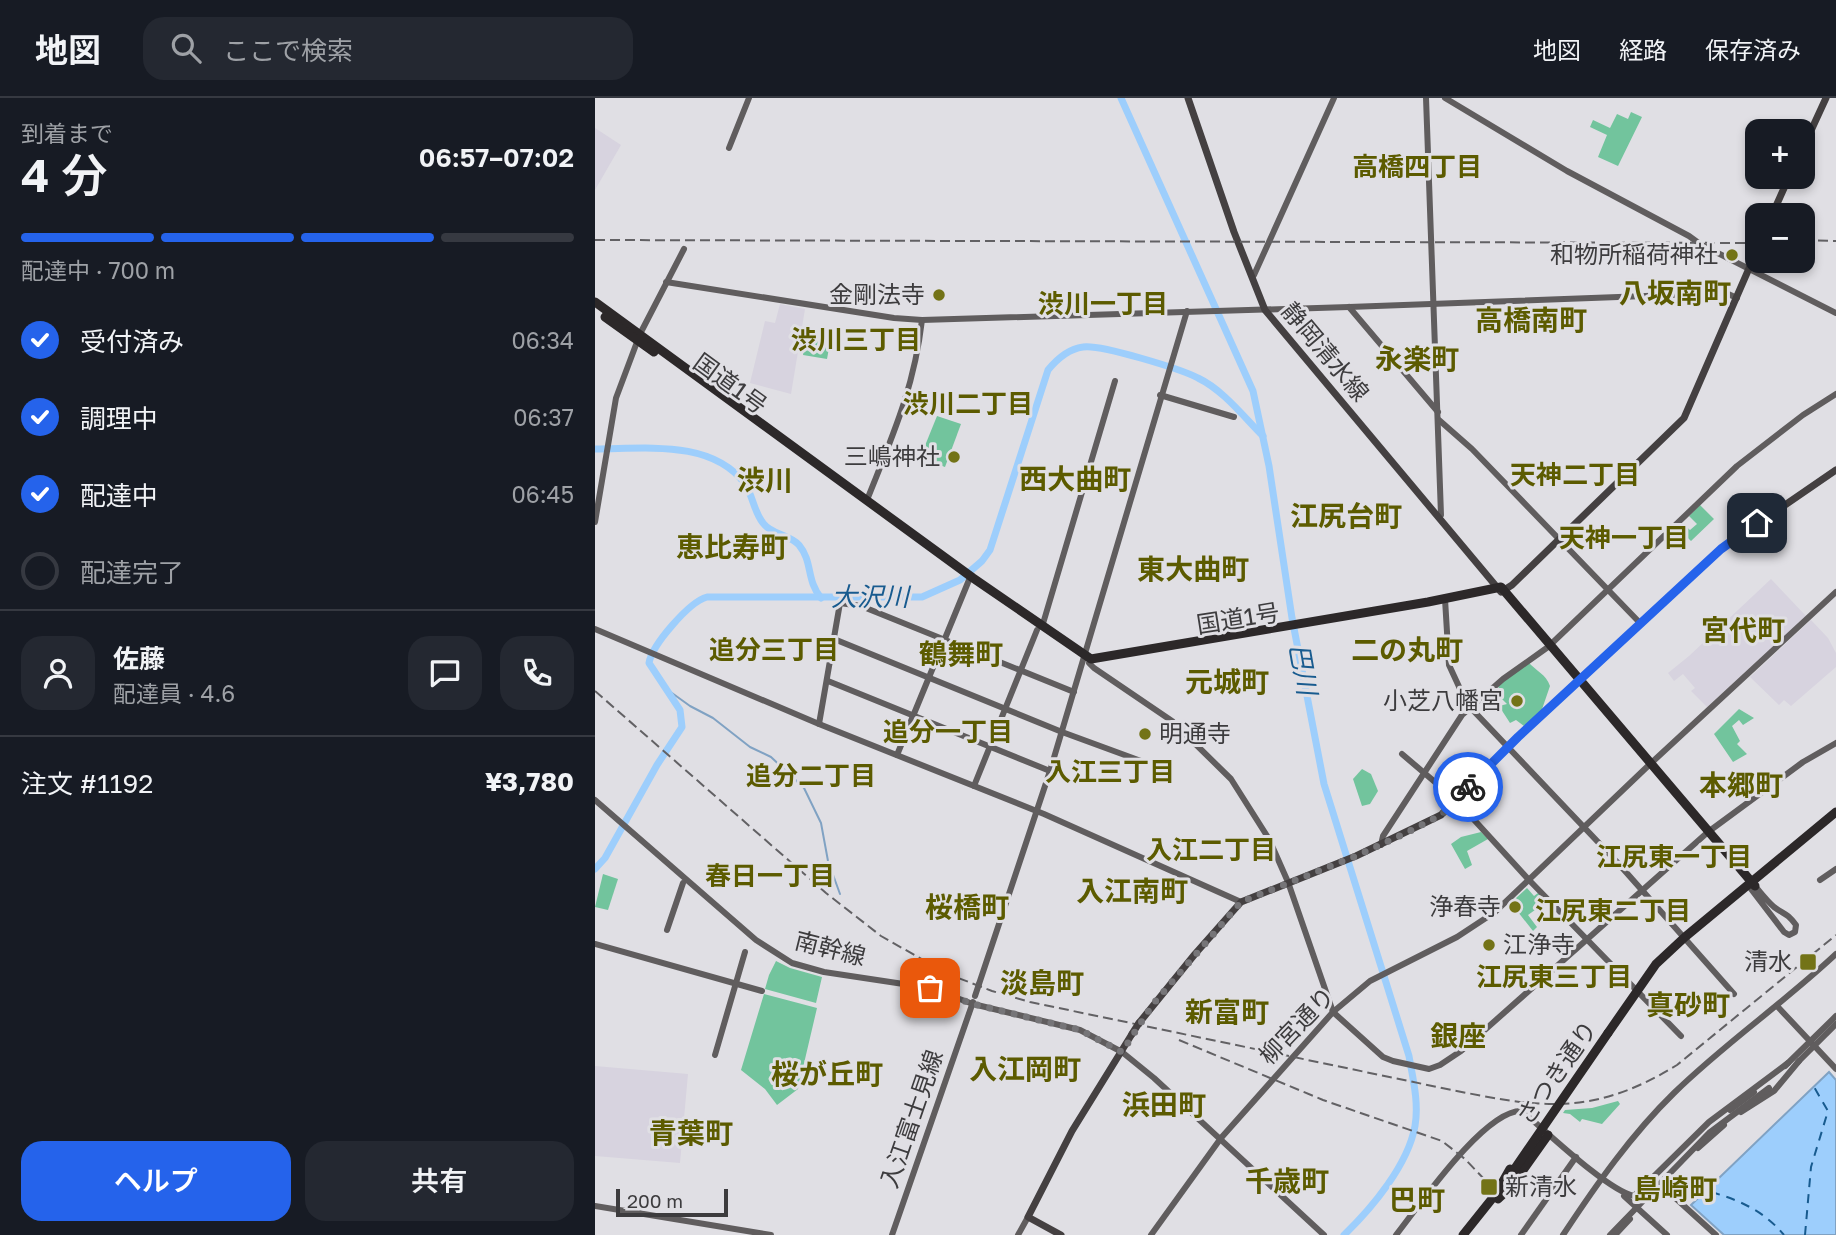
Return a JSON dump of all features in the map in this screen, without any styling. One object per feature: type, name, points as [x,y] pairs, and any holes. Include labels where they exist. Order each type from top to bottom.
[{"type":"highway","name":"国道1号","points":[[595,302],[967,577],[1087,660],[1283,629],[1501,589]]},
{"type":"highway","name":"国道1号","points":[[595,310],[639,337],[867,500],[967,577]]},
{"type":"highway","points":[[1501,589],[1751,885]]},
{"type":"highway","points":[[1751,885],[1836,812]]},
{"type":"highway","points":[[1751,885],[1836,818]]},
{"type":"highway","name":"さつき通り","points":[[1471,1235],[1639,993],[1686,939],[1751,885]]},
{"type":"highway","points":[[1498,1196],[1505,1176],[1540,1126]]},
{"type":"highway","points":[[1498,1196],[1511,1187],[1548,1135]]},
{"type":"highway","name":"さつき通り","points":[[1463,1235],[1498,1196]]},
{"type":"main road","name":"静岡清水線","points":[[1190,98],[1267,310],[1501,589]]},
{"type":"main road","name":"静岡清水線","points":[[1190,98],[1234,232],[1267,310],[1501,589]]},
{"type":"main road","points":[[1812,119],[1821,98]]},
{"type":"main road","points":[[1815,122],[1826,98]]},
{"type":"main road","points":[[1501,589],[1681,416],[1746,273]]},
{"type":"main road","points":[[1061,1235],[1028,1217],[1072,1131],[1139,1023],[1241,902],[1356,856],[1436,818],[1507,747],[1736,538],[1836,470]]},
{"type":"street","points":[[730,148],[749,98]]},
{"type":"street","points":[[1254,275],[1335,98]]},
{"type":"street","points":[[1426,98],[1441,515]]},
{"type":"street","points":[[1445,98],[1567,171],[1745,266]]},
{"type":"street","points":[[595,522],[616,398],[639,337],[684,249]]},
{"type":"street","points":[[1758,273],[1836,313]]},
{"type":"street","points":[[666,282],[922,320],[1726,293],[1735,297]]},
{"type":"street","points":[[1349,307],[1439,416],[1641,624]]},
{"type":"street","name":"入江富士見線","points":[[892,1235],[973,1004],[1074,692],[1087,660],[1160,395],[1187,311]]},
{"type":"street","points":[[867,500],[905,404],[919,350],[922,320]]},
{"type":"street","points":[[974,786],[1020,671],[1040,629],[1115,381]]},
{"type":"street","points":[[1381,845],[1383,836],[1462,715],[1503,679],[1549,646],[1737,466],[1836,394]]},
{"type":"street","points":[[1160,395],[1234,416]]},
{"type":"street","points":[[897,755],[967,577]]},
{"type":"street","name":"柳宮通り","points":[[1151,1235],[1221,1138],[1333,1012],[1372,980],[1485,920],[1836,592]]},
{"type":"street","points":[[1445,601],[1448,665],[1470,708],[1642,889],[1734,994]]},
{"type":"street","points":[[819,724],[840,603],[857,605],[1074,692]]},
{"type":"street","points":[[595,629],[1037,812],[1241,902]]},
{"type":"street","points":[[834,639],[1062,732],[1141,761]]},
{"type":"street","points":[[1087,660],[1172,721],[1231,779],[1269,838],[1288,882],[1333,1012],[1383,1057],[1425,1069],[1440,1066],[1475,1039],[1707,833],[1803,762],[1836,743]]},
{"type":"street","points":[[828,681],[1050,771]]},
{"type":"street","points":[[1402,754],[1456,800],[1529,880],[1681,1036]]},
{"type":"street","name":"南幹線","points":[[595,800],[756,940],[792,963],[824,972],[930,988],[973,1004],[1080,1030],[1122,1052],[1221,1138],[1322,1233]]},
{"type":"street","points":[[1820,880],[1836,869]]},
{"type":"street","points":[[667,930],[683,883]]},
{"type":"street","points":[[1751,885],[1772,905],[1784,911],[1796,927],[1793,934],[1784,932],[1751,885]]},
{"type":"street","points":[[595,944],[762,991]]},
{"type":"street","points":[[715,1055],[745,952]]},
{"type":"street","points":[[1563,1235],[1601,1177],[1672,1094],[1836,954]]},
{"type":"street","points":[[1777,1006],[1836,1069]]},
{"type":"street","points":[[1612,1235],[1725,1124],[1774,1091],[1836,1016]]},
{"type":"street","points":[[1622,1192],[1637,1195],[1709,1122],[1836,1024]]},
{"type":"street","points":[[1612,1235],[1709,1133],[1769,1088],[1799,1061]]},
{"type":"street","points":[[1612,1235],[1688,1147],[1721,1116],[1788,1063]]},
{"type":"street","points":[[1397,1235],[1464,1148],[1511,1111],[1522,1111],[1548,1135],[1622,1192],[1667,1235]]},
{"type":"street","points":[[1521,1235],[1576,1157]]},
{"type":"street","points":[[1661,1185],[1716,1235]]},
{"type":"street","points":[[1645,1216],[1646,1202]]},
{"type":"street","points":[[595,1206],[771,1235]]},
{"type":"street","points":[[1018,1235],[1028,1217]]},
{"type":"shaded area","points":[[595,128],[621,145],[595,190]]},
{"type":"shaded area","points":[[780,304],[805,309],[791,394],[750,383],[765,321],[775,323]]},
{"type":"shaded area","points":[[1771,579],[1806,616],[1707,707],[1691,691],[1695,688],[1683,674],[1674,681],[1668,673]]},
{"type":"shaded area","points":[[1811,620],[1828,638],[1836,653],[1836,667],[1791,706],[1784,700],[1779,705],[1750,677]]},
{"type":"shaded area","points":[[595,1066],[688,1074],[680,1163],[595,1156]]},
{"type":"green space","points":[[1631,112],[1642,117],[1618,166],[1598,157],[1607,135],[1590,127],[1593,120],[1610,128],[1617,114],[1628,119]]},
{"type":"green space","points":[[807,333],[831,337],[827,359],[803,355]]},
{"type":"green space","points":[[937,416],[961,424],[945,467],[920,458]]},
{"type":"green space","points":[[1700,505],[1714,519],[1691,541],[1677,527],[1682,523],[1690,530],[1697,524],[1689,516]]},
{"type":"green space","points":[[1528,662],[1550,686],[1540,715],[1524,726],[1516,720],[1510,723],[1499,706],[1507,704],[1497,694],[1498,684]]},
{"type":"green space","points":[[1739,709],[1754,718],[1743,725],[1739,720],[1732,726],[1740,741],[1737,744],[1747,754],[1733,762],[1714,734]]},
{"type":"green space","points":[[1362,769],[1371,774],[1378,791],[1370,804],[1362,806],[1353,779]]},
{"type":"green space","points":[[1481,832],[1488,839],[1467,851],[1472,865],[1465,869],[1451,844],[1461,837]]},
{"type":"green space","points":[[603,874],[618,879],[608,910],[595,907]]},
{"type":"green space","points":[[1527,888],[1534,896],[1538,893],[1546,902],[1528,915],[1537,927],[1533,931],[1518,912],[1522,905],[1516,898]]},
{"type":"green space","points":[[776,961],[822,977],[816,1003],[765,989]]},
{"type":"green space","points":[[764,994],[817,1008],[798,1089],[777,1105],[765,1089],[741,1070]]},
{"type":"green space","points":[[1618,1101],[1620,1104],[1602,1124],[1582,1119],[1580,1122],[1570,1114],[1563,1113],[1565,1110],[1592,1108]]},
{"type":"water","points":[[1829,1072],[1836,1080],[1836,1235],[1724,1235],[1691,1205]]},
{"type":"waterway","name":"巴川","points":[[1121,98],[1253,391],[1269,466],[1292,618],[1324,784],[1409,1056],[1416,1109],[1411,1141],[1397,1171],[1366,1212],[1344,1235]]},
{"type":"waterway","name":"大沢川","points":[[595,869],[605,858],[657,765],[682,727],[680,710],[649,663],[672,625],[691,607],[707,597],[922,597],[960,580],[982,561],[990,550],[1048,370],[1063,355],[1083,347],[1106,349],[1189,374],[1216,389],[1263,436]]},
{"type":"waterway","points":[[595,449],[655,448],[696,453],[731,470],[745,484],[763,523],[799,545],[806,558],[813,585],[821,598]]},
{"type":"waterway","points":[[665,688],[713,718],[750,747],[771,757],[804,788],[821,823],[828,861],[840,894]]},
{"type":"ferry route","points":[[1805,1235],[1811,1167],[1828,1111],[1814,1087]]},
{"type":"ferry route","points":[[1711,1192],[1751,1208],[1769,1220],[1784,1235]]},
{"type":"railway","points":[[595,240],[1745,243]]},
{"type":"railway","points":[[1815,240],[1836,241]]},
{"type":"railway","points":[[595,691],[826,893],[881,936],[948,974],[1030,1002],[1476,1095],[1562,1104],[1617,1094],[1646,1082],[1677,1065],[1836,935]]},
{"type":"railway","points":[[1179,1040],[1323,1100],[1442,1141],[1465,1159],[1486,1181]]},
{"type":"way so far","points":[[930,988],[973,1004],[1080,1030],[1122,1052],[1153,1004],[1241,902],[1408,832],[1441,815],[1468,787]]},
{"type":"place","name":"和物所稲荷神社","points":[[1732,255]]},
{"type":"place","name":"金剛法寺","points":[[939,295]]},
{"type":"place","name":"三嶋神社","points":[[954,457]]},
{"type":"place","name":"小芝八幡宮","points":[[1517,701]]},
{"type":"place","name":"明通寺","points":[[1145,734]]},
{"type":"place","name":"浄春寺","points":[[1515,907]]},
{"type":"place","name":"江浄寺","points":[[1489,945]]},
{"type":"place","name":"清水","points":[[1808,962]]},
{"type":"place","name":"新清水","points":[[1489,1187]]},
{"type":"district","name":"高橋四丁目","points":[[1417,167]]},
{"type":"district","name":"八坂南町","points":[[1675,293]]},
{"type":"district","name":"渋川一丁目","points":[[1103,304]]},
{"type":"district","name":"高橋南町","points":[[1531,320]]},
{"type":"district","name":"渋川三丁目","points":[[856,340]]},
{"type":"district","name":"永楽町","points":[[1417,359]]},
{"type":"district","name":"渋川二丁目","points":[[968,404]]},
{"type":"district","name":"天神二丁目","points":[[1575,475]]},
{"type":"district","name":"西大曲町","points":[[1075,479]]},
{"type":"district","name":"渋川","points":[[765,480]]},
{"type":"district","name":"江尻台町","points":[[1346,516]]},
{"type":"district","name":"天神一丁目","points":[[1624,538]]},
{"type":"district","name":"恵比寿町","points":[[732,547]]},
{"type":"district","name":"東大曲町","points":[[1193,569]]},
{"type":"district","name":"宮代町","points":[[1743,630]]},
{"type":"district","name":"追分三丁目","points":[[774,650]]},
{"type":"district","name":"二の丸町","points":[[1407,650]]},
{"type":"district","name":"鶴舞町","points":[[961,654]]},
{"type":"district","name":"元城町","points":[[1227,682]]},
{"type":"district","name":"追分一丁目","points":[[948,732]]},
{"type":"district","name":"入江三丁目","points":[[1110,772]]},
{"type":"district","name":"追分二丁目","points":[[811,776]]},
{"type":"district","name":"本郷町","points":[[1741,785]]},
{"type":"district","name":"入江二丁目","points":[[1211,850]]},
{"type":"district","name":"江尻東一丁目","points":[[1674,857]]},
{"type":"district","name":"春日一丁目","points":[[770,876]]},
{"type":"district","name":"入江南町","points":[[1132,891]]},
{"type":"district","name":"桜橋町","points":[[967,907]]},
{"type":"district","name":"江尻東二丁目","points":[[1613,911]]},
{"type":"district","name":"江尻東三丁目","points":[[1554,977]]},
{"type":"district","name":"淡島町","points":[[1042,983]]},
{"type":"district","name":"真砂町","points":[[1688,1005]]},
{"type":"district","name":"新富町","points":[[1227,1012]]},
{"type":"district","name":"銀座","points":[[1458,1036]]},
{"type":"district","name":"入江岡町","points":[[1025,1069]]},
{"type":"district","name":"桜が丘町","points":[[827,1074]]},
{"type":"district","name":"浜田町","points":[[1164,1105]]},
{"type":"district","name":"青葉町","points":[[691,1133]]},
{"type":"district","name":"千歳町","points":[[1287,1181]]},
{"type":"district","name":"島崎町","points":[[1675,1189]]},
{"type":"district","name":"巴町","points":[[1417,1200]]},
{"type":"route","points":[[1468,787],[1518,737],[1721,549],[1757,523]]}]
